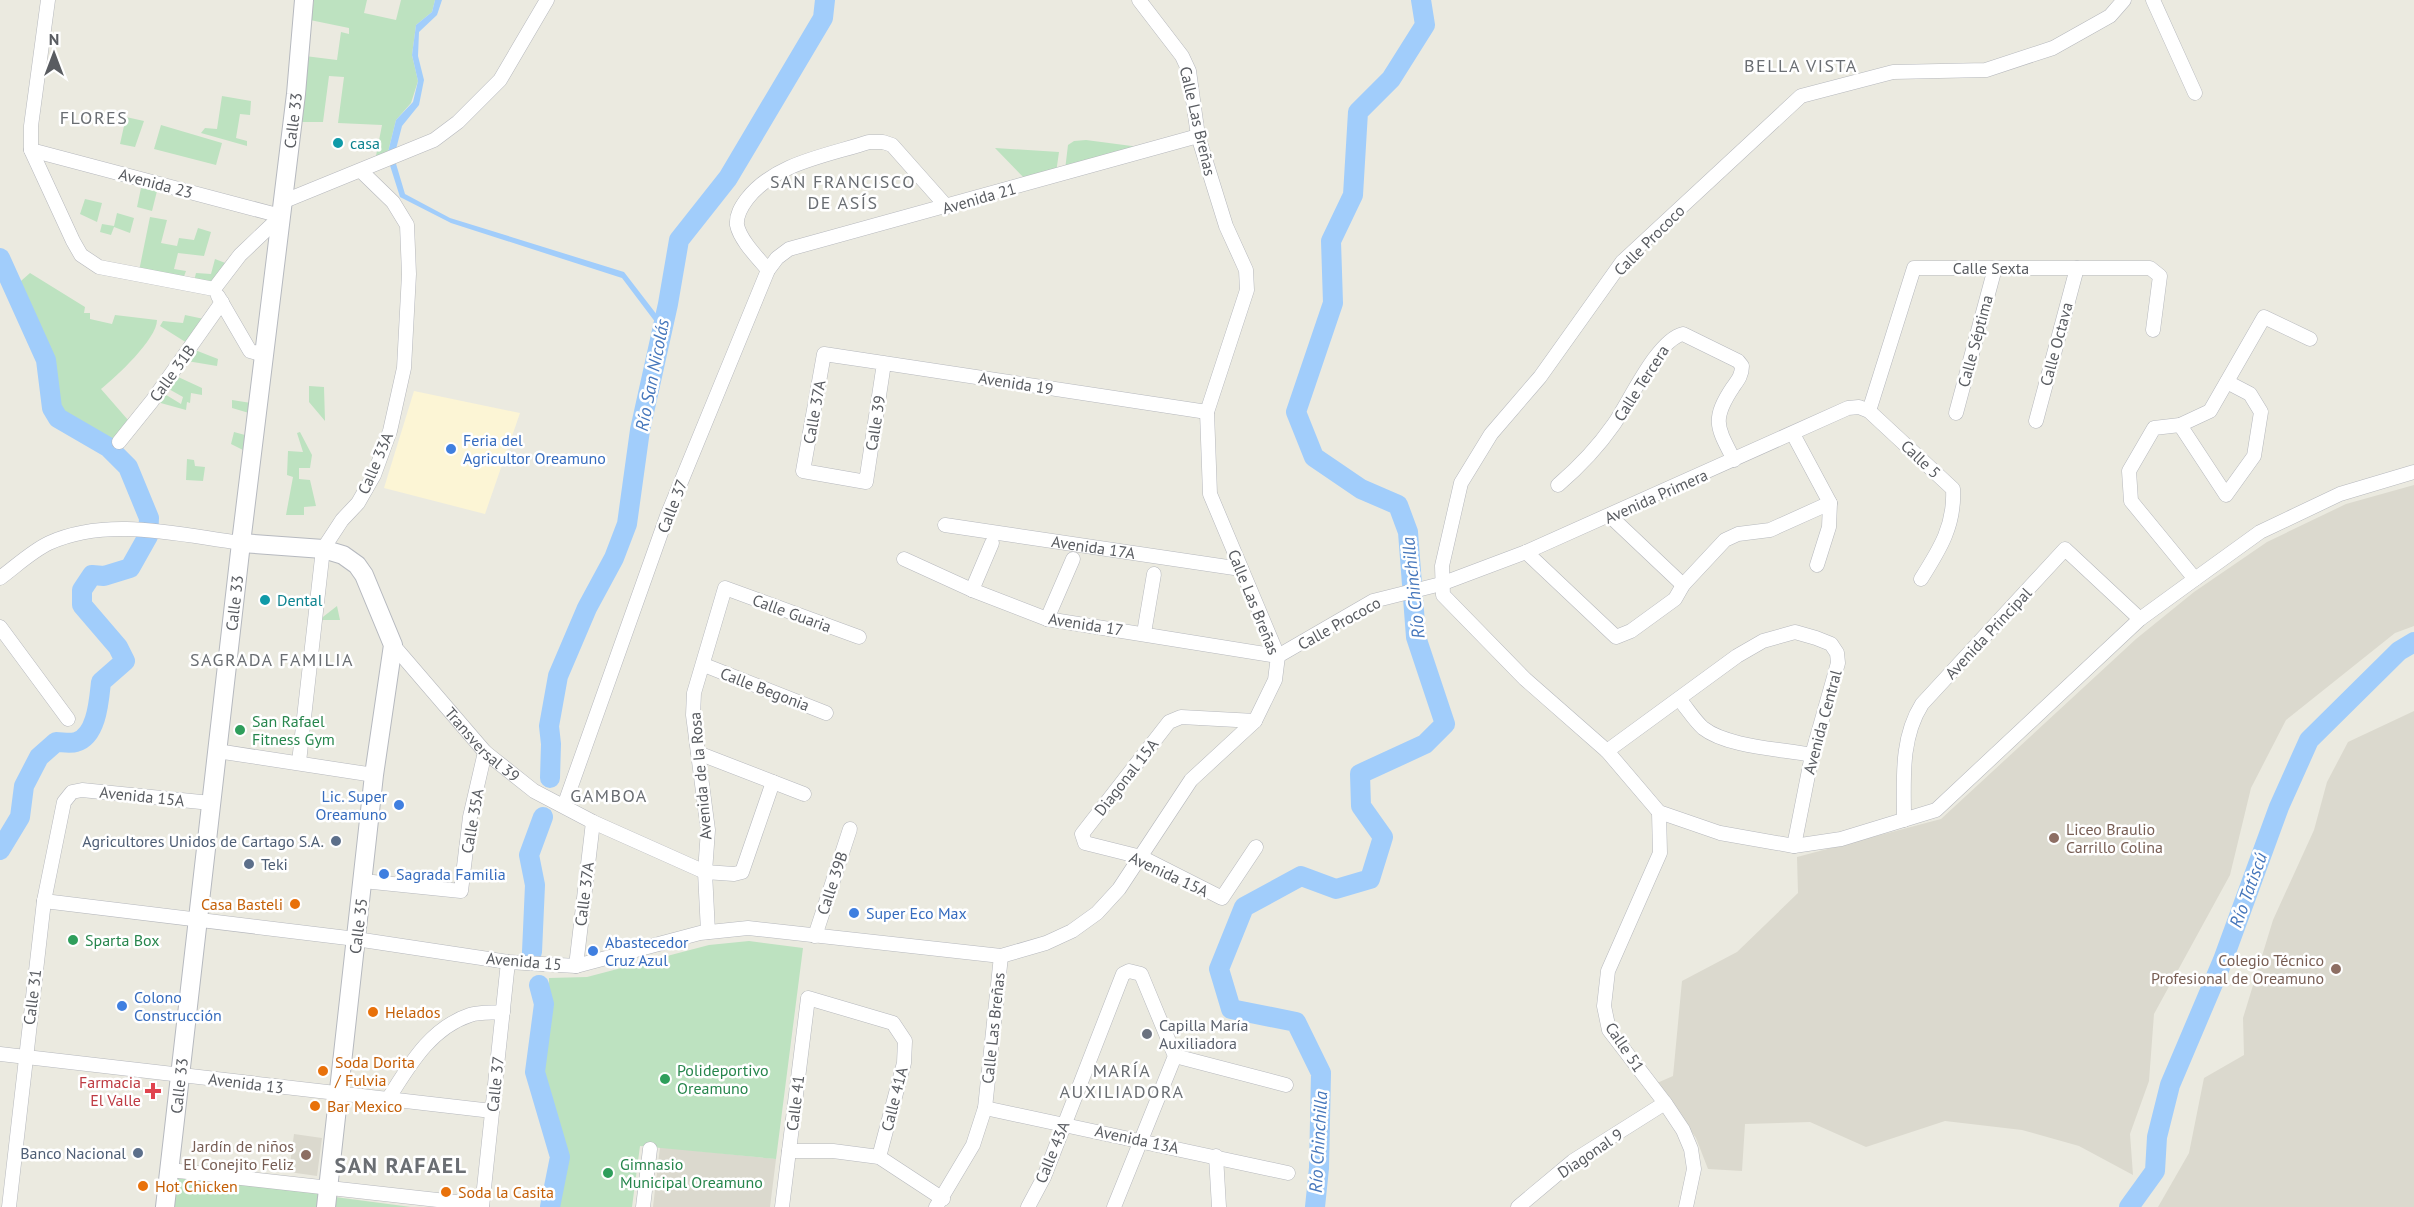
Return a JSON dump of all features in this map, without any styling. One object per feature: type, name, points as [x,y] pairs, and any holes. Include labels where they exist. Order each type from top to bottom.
[{"type":"main road","name":"Calle 33","points":[[165,1207],[241,543],[282,209],[304,0]]},
{"type":"main road","points":[[241,543],[324,549]]},
{"type":"main road","name":"Transversal 39","points":[[324,549],[343,555],[357,565],[364,575],[393,645]]},
{"type":"main road","name":"Calle 35","points":[[326,1207],[374,775],[393,645]]},
{"type":"street","points":[[48,0],[31,126],[31,150],[81,255],[99,267],[214,289],[250,351],[264,356]]},
{"type":"street","points":[[214,289],[240,255],[282,209],[361,171],[434,140],[458,122],[500,80],[547,0]]},
{"type":"street","name":"Calle Las Breñas","points":[[939,1203],[973,1145],[985,1108],[1001,956],[1046,943],[1072,931],[1097,912],[1119,889],[1198,772],[1256,721],[1275,680],[1278,656],[1210,494],[1207,412],[1247,290],[1246,270],[1226,225],[1198,136],[1189,71],[1182,56],[1139,0]]},
{"type":"street","name":"Calle Prococo","points":[[1278,656],[1365,605],[1396,593],[1441,584],[1447,536],[1461,483],[1491,434],[1540,377],[1622,262],[1801,96],[1893,72],[1986,70],[2053,48],[2110,16],[2124,0]]},
{"type":"street","points":[[2153,0],[2195,93]]},
{"type":"street","name":"Avenida 21","points":[[768,270],[777,258],[789,249],[1198,136]]},
{"type":"street","points":[[768,270],[737,226],[737,215],[759,183],[775,172],[869,142],[883,142],[892,145],[947,207]]},
{"type":"street","name":"Avenida 23","points":[[31,150],[282,209]]},
{"type":"street","name":"Calle 33A","points":[[299,762],[324,549],[342,520],[358,502],[374,475],[390,431],[404,368],[409,273],[407,225],[393,202],[361,171]]},
{"type":"street","name":"Calle Sexta","points":[[1869,411],[1914,268],[2150,268],[2160,276],[2153,330]]},
{"type":"street","name":"Calle Séptima","points":[[1956,413],[1995,268]]},
{"type":"street","name":"Calle Octava","points":[[2036,421],[2077,268]]},
{"type":"street","name":"Calle 37","points":[[564,806],[667,516],[768,270]]},
{"type":"street","name":"Calle 31B","points":[[119,442],[152,401],[222,302]]},
{"type":"street","points":[[2195,579],[2131,501],[2128,471],[2154,428],[2180,425],[2210,411],[2264,317],[2310,339]]},
{"type":"street","name":"Calle Tercera","points":[[1558,485],[1578,468],[1614,425],[1667,341],[1683,334],[1738,361],[1742,366],[1742,374],[1720,405],[1717,418],[1718,430],[1734,460]]},
{"type":"street","name":"Avenida 19","points":[[824,354],[1207,412]]},
{"type":"street","name":"Calle 37A","points":[[824,354],[803,471],[866,482]]},
{"type":"street","name":"Calle 39","points":[[866,482],[885,363]]},
{"type":"street","points":[[2180,425],[2226,495],[2254,456],[2261,412],[2250,394],[2227,382]]},
{"type":"street","name":"Avenida Primera","points":[[1441,584],[1526,552],[1610,516],[1793,435],[1848,408],[1859,407],[1869,411]]},
{"type":"street","name":"Calle 5","points":[[1869,411],[1953,489],[1954,511],[1949,530],[1921,579]]},
{"type":"street","points":[[1793,435],[1830,503],[1829,527],[1817,566]]},
{"type":"street","points":[[1441,584],[1443,595],[1450,604],[1516,671],[1607,751],[1659,812],[1720,833],[1794,846],[1841,838],[1936,810],[2140,619],[2260,532],[2340,494],[2414,471]]},
{"type":"street","points":[[1526,552],[1616,637],[1631,631],[1675,599],[1683,585],[1725,540],[1738,534],[1770,530],[1830,503]]},
{"type":"street","points":[[1610,516],[1683,585]]},
{"type":"street","name":"Avenida 17A","points":[[945,525],[1241,569]]},
{"type":"street","points":[[2,574],[48,544],[90,530],[134,529],[241,543]]},
{"type":"street","points":[[972,590],[992,543]]},
{"type":"street","name":"Avenida Principal","points":[[1904,820],[1905,757],[1914,718],[1922,704],[2065,549],[2140,619]]},
{"type":"street","name":"Avenida 17","points":[[904,559],[972,590],[1047,619],[1278,656]]},
{"type":"street","points":[[1047,619],[1073,559]]},
{"type":"street","points":[[1144,633],[1154,574]]},
{"type":"street","name":"Calle Guaria","points":[[725,588],[859,637]]},
{"type":"street","name":"Avenida de la Rosa","points":[[708,932],[705,872],[708,830],[693,715],[694,693],[725,588]]},
{"type":"street","points":[[0,627],[68,719]]},
{"type":"street","name":"Avenida Central","points":[[1607,751],[1737,656],[1763,641],[1795,632],[1831,644],[1837,653],[1838,663],[1812,755],[1794,846]]},
{"type":"street","name":"Transversal 39","points":[[393,645],[485,752],[534,790],[593,822],[705,872]]},
{"type":"street","name":"Calle Begonia","points":[[704,665],[826,713]]},
{"type":"street","points":[[1679,699],[1702,727],[1714,734],[1730,740],[1812,755]]},
{"type":"street","name":"Diagonal 15A","points":[[1082,838],[1082,834],[1174,719],[1256,721]]},
{"type":"street","points":[[217,751],[374,775]]},
{"type":"street","name":"Calle 35A","points":[[363,881],[461,891],[470,817],[485,752]]},
{"type":"street","points":[[698,753],[804,794]]},
{"type":"street","points":[[705,872],[734,874],[742,872],[773,782]]},
{"type":"street","name":"Avenida 15A","points":[[72,792],[82,790],[211,803]]},
{"type":"street","name":"Calle 31","points":[[9,1207],[44,901],[64,802],[72,792]]},
{"type":"street","name":"Calle 51","points":[[1659,812],[1660,853],[1608,971],[1604,1006],[1609,1030],[1665,1103],[1683,1131],[1691,1149],[1694,1169],[1686,1207]]},
{"type":"street","name":"Calle 37A","points":[[576,966],[593,822]]},
{"type":"street","name":"Calle 39B","points":[[815,936],[850,830]]},
{"type":"street","name":"Avenida 15A","points":[[1082,838],[1085,843],[1141,857],[1222,898],[1256,847]]},
{"type":"street","name":"Avenida 15","points":[[44,901],[356,939],[508,962],[576,966],[708,932],[748,928],[1001,956]]},
{"type":"street","name":"Calle 37","points":[[482,1206],[508,962]]},
{"type":"street","name":"Calle 43A","points":[[1028,1207],[1044,1177],[1123,974],[1135,971],[1142,974],[1174,1056]]},
{"type":"street","name":"Calle 41","points":[[782,1207],[808,998],[893,1023],[904,1041]]},
{"type":"street","points":[[388,1099],[421,1050],[445,1027],[471,1015],[503,1012]]},
{"type":"street","name":"Calle 41A","points":[[879,1157],[904,1063],[904,1041]]},
{"type":"street","name":"Avenida 13","points":[[0,1054],[492,1111]]},
{"type":"street","points":[[1114,1207],[1124,1188],[1139,1140],[1174,1056],[1286,1085]]},
{"type":"street","name":"Diagonal 9","points":[[1518,1207],[1573,1161],[1665,1103]]},
{"type":"street","name":"Avenida 13A","points":[[985,1108],[1064,1123],[1288,1173]]},
{"type":"street","points":[[643,1207],[650,1149]]},
{"type":"street","points":[[789,1151],[833,1151],[879,1157],[939,1203]]},
{"type":"street","points":[[1216,1156],[1219,1207]]},
{"type":"street","points":[[170,1170],[482,1206]]},
{"type":"shaded area","points":[[414,391],[520,413],[485,514],[384,488]]},
{"type":"shaded area","name":"Liceo Braulio Carrillo Colina","points":[[2414,485],[2414,626],[2395,633],[2286,720],[2251,788],[2230,875],[2154,1014],[2149,1081],[2130,1134],[2133,1175],[2079,1146],[2022,1130],[1945,1121],[1866,1147],[1810,1122],[1745,1124],[1742,1171],[1708,1169],[1696,1138],[1657,1083],[1673,1076],[1682,981],[1737,952],[1798,893],[1797,857],[1941,819],[2136,639],[2194,592],[2267,542],[2346,504]]},
{"type":"shaded area","name":"Colegio Técnico Profesional de Oreamuno","points":[[2414,711],[2414,1207],[2158,1207],[2189,1153],[2204,1078],[2244,1055],[2243,1018],[2273,920],[2314,830],[2327,782],[2348,742]]},
{"type":"shaded area","name":"Jardín de niños El Conejito Feliz","points":[[294,1134],[322,1138],[317,1176],[289,1172]]},
{"type":"shaded area","points":[[660,1147],[776,1159],[770,1207],[653,1207]]},
{"type":"green space","points":[[314,0],[367,0],[364,13],[396,20],[401,0],[435,0],[432,12],[416,25],[412,55],[418,81],[411,103],[396,120],[387,156],[375,161],[382,125],[338,123],[344,77],[329,76],[323,122],[300,122],[305,56],[337,60],[341,32],[349,34],[349,28],[310,20]]},
{"type":"green space","points":[[222,96],[251,101],[250,115],[240,114],[236,138],[247,141],[247,146],[201,133],[205,128],[217,129]]},
{"type":"green space","points":[[126,117],[144,121],[135,147],[120,144]]},
{"type":"green space","points":[[161,125],[222,143],[216,165],[154,149]]},
{"type":"green space","points":[[1086,140],[1147,148],[1065,170],[1068,145],[1074,141]]},
{"type":"green space","points":[[995,148],[1059,152],[1056,173],[1027,181]]},
{"type":"green space","points":[[141,188],[157,191],[152,211],[137,207]]},
{"type":"green space","points":[[85,199],[102,203],[97,222],[80,214]]},
{"type":"green space","points":[[117,213],[134,218],[130,233],[114,227],[111,235],[100,232],[102,224],[114,226]]},
{"type":"green space","points":[[150,217],[167,220],[161,243],[177,246],[179,238],[194,240],[198,228],[211,232],[204,256],[178,253],[174,269],[186,271],[183,279],[139,271]]},
{"type":"green space","points":[[215,259],[228,264],[213,284],[194,281],[196,273],[211,274]]},
{"type":"green space","points":[[30,273],[85,307],[84,313],[90,313],[90,319],[112,324],[115,315],[157,320],[155,328],[143,347],[101,389],[128,420],[108,446],[58,418],[52,408],[47,360],[13,288]]},
{"type":"green space","points":[[185,315],[204,319],[187,343],[160,326],[163,321],[183,323]]},
{"type":"green space","points":[[195,350],[218,359],[217,366],[187,361]]},
{"type":"green space","points":[[176,376],[202,388],[202,395],[191,393],[190,403],[187,402],[186,410],[157,402],[163,393],[181,404],[183,397],[167,388]]},
{"type":"green space","points":[[309,386],[324,387],[325,421],[309,402]]},
{"type":"green space","points":[[232,400],[251,403],[249,413],[232,408]]},
{"type":"green space","points":[[234,432],[245,435],[243,450],[231,444]]},
{"type":"green space","points":[[300,432],[312,455],[310,468],[299,468],[299,479],[310,480],[316,506],[304,507],[304,515],[286,515],[293,477],[287,475],[288,451],[303,452],[297,433]]},
{"type":"green space","points":[[187,459],[194,460],[195,466],[205,467],[203,481],[186,480]]},
{"type":"green space","points":[[337,606],[340,620],[319,620]]},
{"type":"green space","name":"Polideportivo Oreamuno","points":[[749,941],[803,948],[776,1159],[640,1146],[632,1207],[559,1207],[567,1149],[549,1114],[542,1073],[548,1021],[549,978],[587,977],[709,945]]},
{"type":"green space","points":[[176,1178],[321,1193],[319,1207],[173,1207]]},
{"type":"green space","points":[[335,1197],[411,1207],[333,1207]]},
{"type":"water","points":[[435,0],[442,0],[437,15],[419,32],[418,56],[424,80],[419,105],[402,126],[394,157],[405,194],[450,218],[624,272],[664,324],[662,331],[622,278],[451,223],[400,197],[387,156],[396,120],[413,102],[418,81],[412,55],[416,25],[432,12]]},
{"type":"waterway","name":"Río San Nicolás","points":[[550,778],[549,726],[558,676],[587,608],[614,558],[627,524],[640,430],[668,304],[679,240],[728,178],[823,18],[825,0]]},
{"type":"waterway","name":"Río Chinchilla","points":[[1315,1207],[1319,1168],[1321,1073],[1296,1022],[1231,1009],[1219,969],[1244,907],[1301,876],[1336,889],[1370,879],[1383,837],[1361,806],[1360,774],[1425,744],[1445,724],[1416,637],[1408,532],[1398,505],[1361,489],[1314,457],[1296,412],[1333,303],[1331,241],[1353,195],[1358,112],[1391,79],[1425,25],[1421,0]]},
{"type":"waterway","points":[[0,258],[46,360],[52,408],[58,418],[108,447],[128,467],[149,518],[148,536],[130,568],[104,576],[92,575],[82,590],[82,605],[118,647],[125,661],[101,682],[96,716],[88,733],[76,742],[56,742],[39,757],[24,786],[20,817],[0,850]]},
{"type":"waterway","name":"Río Tatiscú","points":[[2129,1207],[2155,1171],[2157,1137],[2170,1085],[2223,960],[2279,807],[2309,740],[2399,651],[2414,642]]},
{"type":"waterway","name":"Río San Nicolás","points":[[532,952],[535,885],[529,855],[543,817]]},
{"type":"waterway","name":"Río San Nicolás","points":[[539,985],[544,1004],[535,1072],[560,1157],[550,1207]]},
{"type":"place","name":"casa","points":[[338,143]]},
{"type":"place","name":"Feria del Agricultor Oreamuno","points":[[451,449]]},
{"type":"place","name":"Dental","points":[[265,600]]},
{"type":"place","name":"San Rafael Fitness Gym","points":[[240,730]]},
{"type":"place","name":"Lic. Super Oreamuno","points":[[399,805]]},
{"type":"place","name":"Liceo Braulio Carrillo Colina","points":[[2054,838]]},
{"type":"place","name":"Agricultores Unidos de Cartago S.A.","points":[[336,841]]},
{"type":"place","name":"Teki","points":[[249,864]]},
{"type":"place","name":"Sagrada Familia","points":[[384,874]]},
{"type":"place","name":"Casa Basteli","points":[[295,904]]},
{"type":"place","name":"Super Eco Max","points":[[854,913]]},
{"type":"place","name":"Sparta Box","points":[[73,940]]},
{"type":"place","name":"Abastecedor Cruz Azul","points":[[593,951]]},
{"type":"place","name":"Colegio Técnico Profesional de Oreamuno","points":[[2336,969]]},
{"type":"place","name":"Colono Construcción","points":[[122,1006]]},
{"type":"place","name":"Helados","points":[[373,1012]]},
{"type":"place","name":"Capilla María Auxiliadora","points":[[1147,1034]]},
{"type":"place","name":"Soda Dorita / Fulvia","points":[[323,1071]]},
{"type":"place","name":"Polideportivo Oreamuno","points":[[665,1079]]},
{"type":"place","name":"Farmacia El Valle","points":[[153,1091]]},
{"type":"place","name":"Bar Mexico","points":[[315,1106]]},
{"type":"place","name":"Banco Nacional","points":[[138,1153]]},
{"type":"place","name":"Jardín de niños El Conejito Feliz","points":[[306,1155]]},
{"type":"place","name":"Gimnasio Municipal Oreamuno","points":[[608,1173]]},
{"type":"place","name":"Hot Chicken","points":[[143,1186]]},
{"type":"place","name":"Soda la Casita","points":[[446,1192]]},
{"type":"district","name":"BELLA VISTA","points":[[1801,65]]},
{"type":"district","name":"FLORES","points":[[94,117]]},
{"type":"district","name":"SAN FRANCISCO DE ASÍS","points":[[843,192]]},
{"type":"district","name":"SAGRADA FAMILIA","points":[[272,659]]},
{"type":"district","name":"GAMBOA","points":[[609,795]]},
{"type":"district","name":"MARÍA AUXILIADORA","points":[[1122,1080]]},
{"type":"district","name":"SAN RAFAEL","points":[[401,1165]]}]
